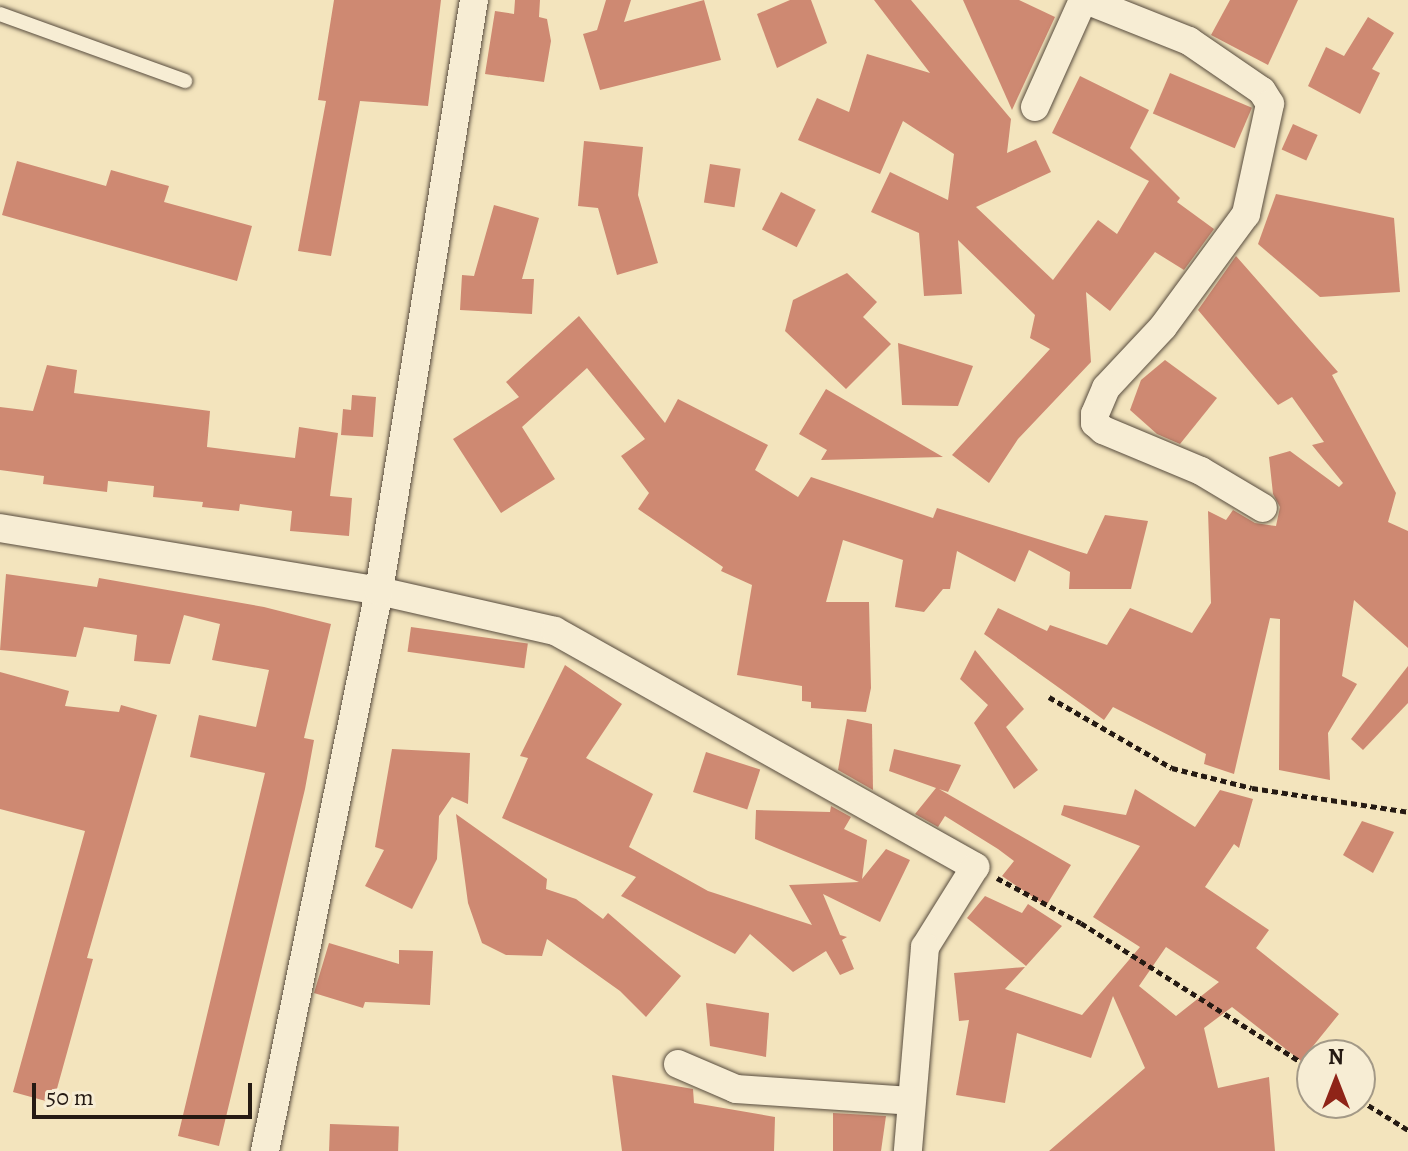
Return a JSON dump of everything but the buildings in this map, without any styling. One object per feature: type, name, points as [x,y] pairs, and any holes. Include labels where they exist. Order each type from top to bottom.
[{"type":"street","points":[[265,1151],[379,591],[474,0]]},
{"type":"street","points":[[1035,107],[1085,0],[1189,41],[1262,91],[1270,104],[1246,214],[1163,327],[1106,388],[1095,414],[1095,423],[1103,430],[1201,471],[1263,508]]},
{"type":"street","points":[[0,528],[379,591],[555,631],[975,867],[925,947],[908,1151]]},
{"type":"street","points":[[678,1064],[736,1089],[911,1101]]},
{"type":"lane","points":[[0,14],[185,81]]},
{"type":"path","points":[[1049,697],[1172,768],[1252,788],[1408,812]]},
{"type":"path","points":[[975,867],[1081,923],[1296,1059]]},
{"type":"path","points":[[1376,1110],[1408,1130]]}]
